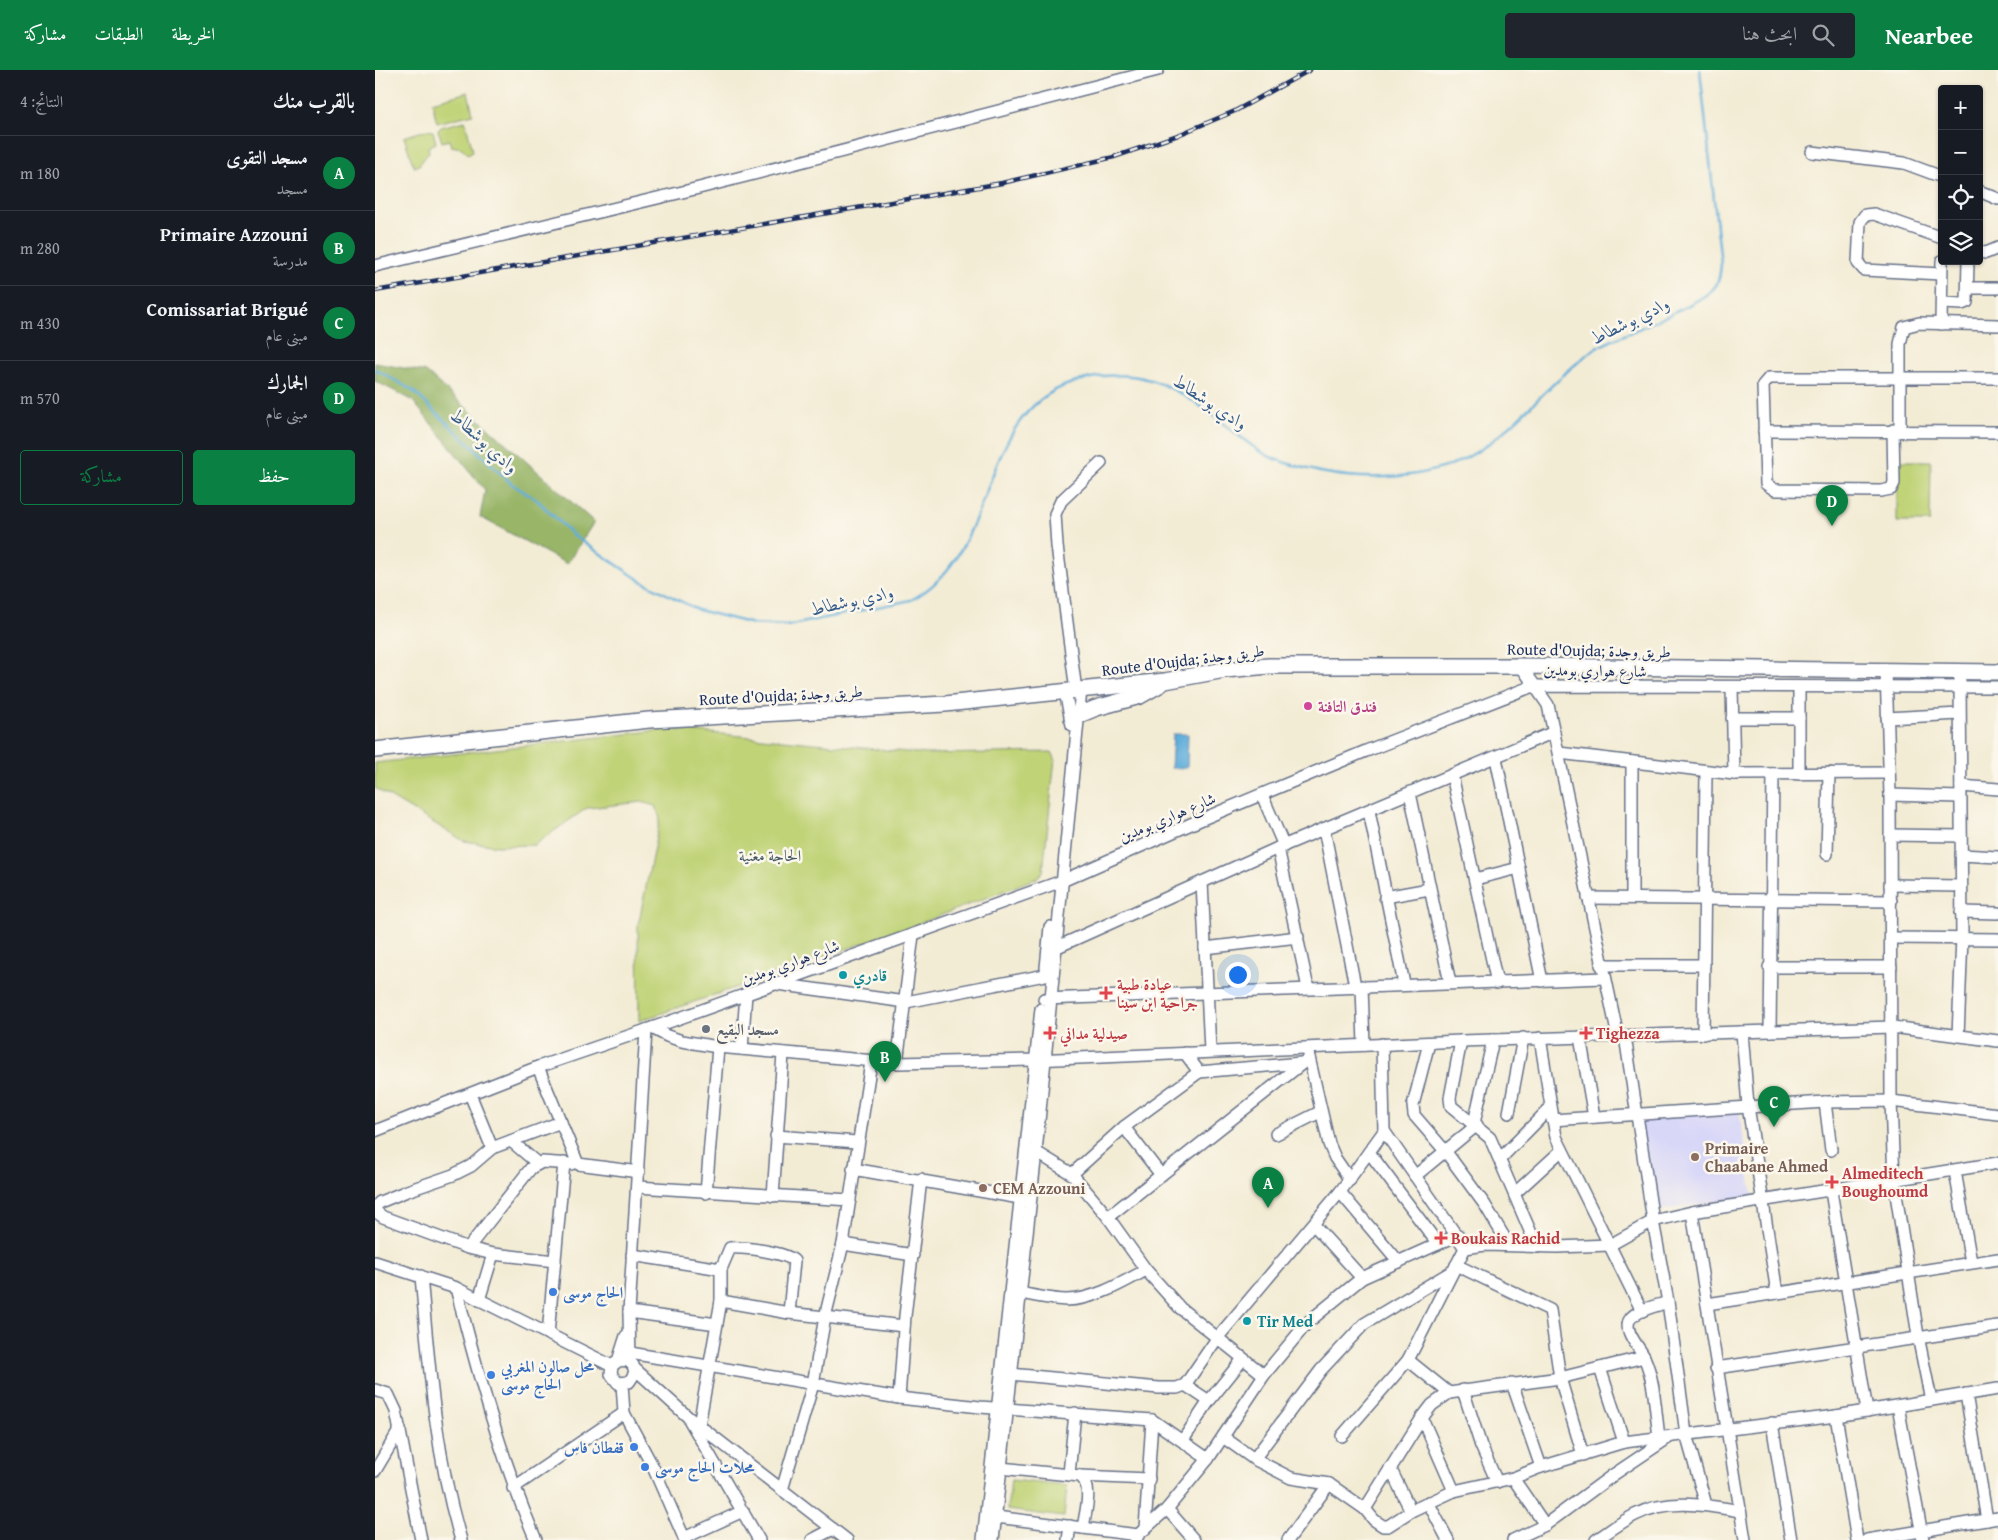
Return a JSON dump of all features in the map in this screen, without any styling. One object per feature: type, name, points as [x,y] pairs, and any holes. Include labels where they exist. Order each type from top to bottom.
[{"type":"main road","name":"Route d'Oujda; طريق وجدة","points":[[375,750],[649,720],[879,709],[1074,691],[1165,681],[1225,670],[1269,666],[1521,666],[1886,671],[1960,680],[1998,672]]},
{"type":"main road","points":[[1076,717],[1096,708],[1140,696],[1165,681]]},
{"type":"street","points":[[375,266],[709,185],[1158,70]]},
{"type":"street","points":[[1812,152],[1904,163],[1938,176]]},
{"type":"street","points":[[1983,193],[1998,200]]},
{"type":"street","points":[[1938,237],[1874,214],[1865,215],[1860,222],[1858,263],[1864,270],[1941,274]]},
{"type":"street","points":[[1983,253],[1998,248]]},
{"type":"street","points":[[1941,324],[1942,265]]},
{"type":"street","points":[[1942,303],[1965,304],[1968,288],[1968,265]]},
{"type":"street","points":[[1968,288],[1998,288]]},
{"type":"street","points":[[1998,325],[1911,324],[1904,327],[1900,344],[1900,378],[1893,485],[1891,489],[1881,491],[1771,489],[1765,480],[1763,385],[1769,378],[1900,378],[1998,378]]},
{"type":"street","points":[[1763,430],[1998,432]]},
{"type":"street","points":[[1046,999],[1045,975],[1058,882],[1071,742],[1076,717],[1055,514],[1061,501],[1101,463]]},
{"type":"street","points":[[1521,666],[1533,686],[1548,705],[1559,753],[1601,965],[1621,1036],[1668,1302],[1686,1434],[1706,1505]]},
{"type":"street","points":[[1886,671],[1890,795],[1891,1101],[1894,1181],[1918,1336],[1931,1400]]},
{"type":"street","points":[[1958,1036],[1962,937],[1960,680]]},
{"type":"street","name":"شارع هواري بومدين","points":[[375,1131],[538,1066],[913,936],[1058,882],[1366,751],[1533,686],[1887,687],[1960,680],[1998,687]]},
{"type":"street","points":[[1548,705],[1557,685]]},
{"type":"street","points":[[1732,688],[1734,774]]},
{"type":"street","points":[[1799,688],[1799,774]]},
{"type":"street","points":[[1074,691],[1076,717]]},
{"type":"street","points":[[1887,718],[1959,714]]},
{"type":"street","points":[[1732,718],[1799,718]]},
{"type":"street","points":[[1055,948],[1281,847],[1554,732]]},
{"type":"street","points":[[1559,753],[1734,774],[1889,773]]},
{"type":"street","points":[[1496,758],[1542,981]]},
{"type":"street","points":[[1632,898],[1633,762]]},
{"type":"street","points":[[1703,1034],[1706,772]]},
{"type":"street","points":[[1827,854],[1829,773]]},
{"type":"street","points":[[1770,1031],[1769,967],[1773,774]]},
{"type":"street","points":[[1452,775],[1497,983]]},
{"type":"street","points":[[1890,795],[1998,789]]},
{"type":"street","points":[[1410,793],[1450,983]]},
{"type":"street","points":[[1262,795],[1281,847],[1308,988]]},
{"type":"street","points":[[1369,811],[1403,984]]},
{"type":"street","points":[[1324,829],[1358,986],[1364,1045]]},
{"type":"street","points":[[1890,835],[1961,836]]},
{"type":"street","points":[[1961,855],[1998,857]]},
{"type":"street","points":[[1475,879],[1519,868]]},
{"type":"street","points":[[993,1540],[991,1516],[1014,1292],[1031,1152],[1039,1060],[1046,999],[1055,948],[1058,882]]},
{"type":"street","points":[[1202,882],[1211,1051]]},
{"type":"street","points":[[1890,885],[1961,886]]},
{"type":"street","points":[[1385,897],[1429,889]]},
{"type":"street","points":[[1589,898],[1891,901]]},
{"type":"street","points":[[1961,912],[1998,913]]},
{"type":"street","points":[[897,1063],[913,936]]},
{"type":"street","points":[[1205,948],[1299,937]]},
{"type":"street","points":[[1891,938],[1962,937],[1998,939]]},
{"type":"street","points":[[1601,965],[1704,965]]},
{"type":"street","points":[[1769,967],[1891,967]]},
{"type":"street","points":[[775,984],[906,1002],[1045,975]]},
{"type":"street","points":[[1046,999],[1403,984],[1497,983],[1604,978]]},
{"type":"street","points":[[742,1050],[746,994]]},
{"type":"street","points":[[1072,1174],[1124,1126],[1199,1072],[1306,1057],[1364,1045],[1523,1038],[1580,1038],[1892,1027],[1998,1041]]},
{"type":"street","points":[[659,1393],[612,1377],[625,1362],[629,1327],[649,1029],[682,1041],[718,1047],[871,1062],[1039,1060],[1211,1051],[1306,1057]]},
{"type":"street","points":[[1742,1032],[1747,1106],[1777,1293]]},
{"type":"street","points":[[1509,1113],[1523,1038]]},
{"type":"street","points":[[1540,1038],[1556,1137],[1642,1311]]},
{"type":"street","points":[[1580,1038],[1594,1117]]},
{"type":"street","points":[[1415,1176],[1446,1152],[1476,1124],[1493,1040]]},
{"type":"street","points":[[1461,1041],[1451,1103],[1453,1109],[1476,1124],[1490,1138],[1501,1158],[1537,1247]]},
{"type":"street","points":[[1429,1043],[1413,1105],[1414,1115],[1446,1152],[1485,1205],[1509,1245]]},
{"type":"street","points":[[1382,1044],[1384,1132],[1458,1234],[1465,1248]]},
{"type":"street","points":[[706,1193],[718,1047]]},
{"type":"street","points":[[1185,1053],[1199,1072]]},
{"type":"street","points":[[773,1196],[783,1054]]},
{"type":"street","points":[[1306,1057],[1320,1112],[1335,1158],[1350,1180]]},
{"type":"street","points":[[1108,1217],[1306,1057]]},
{"type":"street","points":[[783,1490],[813,1384],[825,1316],[843,1244],[857,1142],[871,1062]]},
{"type":"street","points":[[538,1066],[578,1164]]},
{"type":"street","points":[[470,1094],[492,1148]]},
{"type":"street","points":[[1552,1120],[1747,1106],[1891,1101],[1998,1114]]},
{"type":"street","points":[[1825,1102],[1831,1150]]},
{"type":"street","points":[[1501,1158],[1550,1108]]},
{"type":"street","points":[[1276,1134],[1320,1112]]},
{"type":"street","points":[[555,1261],[493,1254],[468,1248],[383,1217],[375,1209],[380,1202],[453,1175],[471,1166],[492,1148],[561,1122]]},
{"type":"street","points":[[1124,1126],[1161,1175]]},
{"type":"street","points":[[1010,1374],[1159,1388],[1177,1388],[1185,1384],[1218,1337],[1350,1180],[1384,1132]]},
{"type":"street","points":[[776,1136],[857,1142]]},
{"type":"street","points":[[511,1141],[537,1163]]},
{"type":"street","points":[[1515,1193],[1562,1150]]},
{"type":"street","points":[[1031,1152],[1072,1174],[1108,1217],[1146,1270],[1180,1308],[1264,1374]]},
{"type":"street","points":[[983,1540],[991,1516],[1000,1468],[1002,1408],[1010,1374],[1020,1198],[1031,1152]]},
{"type":"street","points":[[1369,1152],[1437,1244]]},
{"type":"street","points":[[1465,1248],[1509,1245],[1537,1247],[1610,1244],[1653,1221],[1691,1212],[1894,1181],[1998,1162]]},
{"type":"street","points":[[468,1248],[531,1168],[537,1163],[578,1164],[639,1172]]},
{"type":"street","points":[[548,1334],[564,1163]]},
{"type":"street","points":[[853,1168],[1020,1198]]},
{"type":"street","points":[[1955,1171],[1971,1262]]},
{"type":"street","points":[[899,1398],[904,1326],[921,1179]]},
{"type":"street","points":[[637,1187],[706,1193],[850,1200]]},
{"type":"street","points":[[1831,1191],[1867,1411]]},
{"type":"street","points":[[1340,1192],[1399,1262]]},
{"type":"street","points":[[1691,1212],[1745,1540]]},
{"type":"street","points":[[1314,1224],[1362,1278]]},
{"type":"street","points":[[1140,1535],[1167,1509],[1208,1459],[1264,1374],[1307,1323],[1362,1278],[1458,1234]]},
{"type":"street","points":[[843,1244],[913,1255]]},
{"type":"street","points":[[699,1425],[721,1301],[721,1269],[730,1248],[790,1257],[796,1264],[789,1312]]},
{"type":"street","points":[[1342,1436],[1408,1360],[1465,1248]]},
{"type":"street","points":[[479,1300],[493,1254]]},
{"type":"street","points":[[633,1255],[721,1269]]},
{"type":"street","points":[[1707,1304],[1998,1259]]},
{"type":"street","points":[[375,1262],[456,1288],[548,1334],[625,1362],[709,1366],[899,1398],[1152,1420],[1208,1459]]},
{"type":"street","points":[[1454,1269],[1551,1310],[1560,1378],[1583,1455]]},
{"type":"street","points":[[1254,1459],[1321,1370],[1364,1324],[1454,1269]]},
{"type":"street","points":[[1014,1292],[1066,1300],[1084,1298],[1116,1287],[1146,1270]]},
{"type":"street","points":[[421,1276],[433,1401],[447,1495],[461,1540]]},
{"type":"street","points":[[456,1288],[481,1388],[513,1488],[536,1540]]},
{"type":"street","points":[[721,1301],[789,1312],[904,1326]]},
{"type":"street","points":[[1659,1436],[1651,1378],[1644,1357],[1630,1334],[1628,1324],[1631,1318],[1642,1311],[1668,1302]]},
{"type":"street","points":[[629,1312],[717,1324]]},
{"type":"street","points":[[1717,1368],[1918,1336],[1998,1326]]},
{"type":"street","points":[[1365,1509],[1422,1418],[1432,1405],[1449,1393],[1560,1378],[1644,1357]]},
{"type":"street","points":[[1183,1440],[1209,1401],[1243,1359]]},
{"type":"street","points":[[1408,1360],[1449,1393]]},
{"type":"street","points":[[625,1362],[633,1377],[625,1383]]},
{"type":"street","points":[[625,1362],[688,1417],[847,1540]]},
{"type":"street","points":[[1599,1368],[1625,1442]]},
{"type":"street","points":[[625,1383],[624,1413],[645,1449],[685,1539],[743,1511]]},
{"type":"street","points":[[1512,1383],[1541,1467]]},
{"type":"street","points":[[1185,1384],[1209,1401]]},
{"type":"street","points":[[1223,1437],[1254,1459],[1291,1478],[1329,1484],[1365,1509],[1374,1520],[1383,1526],[1393,1523],[1428,1502],[1454,1491],[1513,1478],[1541,1467],[1625,1442],[1659,1436],[1726,1430],[1836,1416],[1998,1389]]},
{"type":"street","points":[[375,1390],[383,1391],[391,1398],[400,1429],[421,1540]]},
{"type":"street","points":[[1463,1390],[1481,1446],[1497,1482]]},
{"type":"street","points":[[1867,1540],[1922,1536],[1992,1519],[1966,1394]]},
{"type":"street","points":[[1898,1406],[1922,1536]]},
{"type":"street","points":[[513,1488],[624,1413]]},
{"type":"street","points":[[1075,1413],[1075,1475]]},
{"type":"street","points":[[1836,1416],[1857,1540]]},
{"type":"street","points":[[688,1417],[759,1540]]},
{"type":"street","points":[[1422,1418],[1454,1491]]},
{"type":"street","points":[[1140,1535],[1149,1479],[1152,1420]]},
{"type":"street","points":[[1772,1423],[1791,1540]]},
{"type":"street","points":[[375,1471],[400,1429]]},
{"type":"street","points":[[1513,1540],[1545,1526],[1613,1475],[1672,1435]]},
{"type":"street","points":[[1000,1468],[1149,1479]]},
{"type":"street","points":[[1390,1468],[1411,1511]]},
{"type":"street","points":[[1075,1475],[1085,1480],[1087,1487],[1083,1528]]},
{"type":"street","points":[[1513,1478],[1545,1526]]},
{"type":"street","points":[[1288,1540],[1329,1484]]},
{"type":"street","points":[[1428,1502],[1448,1540]]},
{"type":"street","points":[[1596,1540],[1636,1514],[1671,1504],[1706,1505],[1740,1510]]},
{"type":"street","points":[[1167,1509],[1194,1540]]},
{"type":"street","points":[[991,1516],[1140,1535]]},
{"type":"street","points":[[1068,1540],[1069,1526]]},
{"type":"street","points":[[812,1540],[833,1529]]},
{"type":"shaded area","name":"Primaire Chaabane Ahmed","points":[[1739,1110],[1753,1197],[1654,1211],[1636,1116]]},
{"type":"green space","points":[[468,92],[473,114],[437,123],[432,102]]},
{"type":"green space","points":[[465,121],[473,151],[468,154],[462,148],[451,146],[449,140],[442,142],[438,130],[441,127]]},
{"type":"green space","points":[[426,130],[433,131],[436,143],[428,147],[429,152],[419,165],[414,167],[404,137]]},
{"type":"green space","points":[[375,363],[426,372],[594,522],[567,564],[480,517],[485,490],[412,400],[375,381]]},
{"type":"green space","points":[[1897,461],[1931,461],[1930,522],[1897,522]]},
{"type":"green space","name":"الحاجة مغنية","points":[[669,729],[927,754],[1052,752],[1055,758],[1043,871],[1037,878],[913,926],[639,1021],[638,926],[660,818],[655,806],[642,802],[587,808],[534,845],[497,846],[464,841],[375,788],[375,763]]},
{"type":"green space","points":[[1011,1480],[1067,1486],[1064,1517],[1007,1510]]},
{"type":"water","points":[[1173,734],[1188,734],[1187,768],[1171,768]]},
{"type":"waterway","name":"وادي بوشطاط","points":[[375,369],[412,390],[512,484],[537,500],[574,536],[641,581],[698,610],[753,624],[787,626],[911,600],[940,578],[960,551],[976,519],[1002,453],[1018,424],[1041,400],[1072,383],[1094,377],[1133,376],[1169,387],[1186,396],[1268,456],[1320,472],[1357,477],[1415,474],[1451,465],[1481,449],[1508,428],[1558,380],[1598,347],[1691,304],[1716,286],[1721,264],[1700,70]]},
{"type":"railway","points":[[375,291],[1002,183],[1114,157],[1178,135],[1235,111],[1310,70]]},
{"type":"place","name":"الجمارك","points":[[1832,526]]},
{"type":"place","name":"فندق التافنة","points":[[1308,706]]},
{"type":"place","name":"قادري","points":[[843,975]]},
{"type":"place","name":"عيادة طبية جراحية ابن سينا","points":[[1106,993]]},
{"type":"place","name":"مسجد البقيع","points":[[706,1029]]},
{"type":"place","name":"صيدلية مداني","points":[[1050,1033]]},
{"type":"place","name":"Tighezza","points":[[1586,1033]]},
{"type":"place","name":"Primaire Azzouni","points":[[885,1082]]},
{"type":"place","name":"Comissariat Brigué","points":[[1774,1127]]},
{"type":"place","name":"Primaire Chaabane Ahmed","points":[[1695,1157]]},
{"type":"place","name":"Almeditech Boughoumd","points":[[1832,1182]]},
{"type":"place","name":"CEM Azzouni","points":[[983,1188]]},
{"type":"place","name":"مسجد التقوى","points":[[1268,1208]]},
{"type":"place","name":"Boukais Rachid","points":[[1441,1238]]},
{"type":"place","name":"الحاج موسى","points":[[553,1292]]},
{"type":"place","name":"Tir Med","points":[[1247,1321]]},
{"type":"place","name":"محل صالون المغربي الحاج موسى","points":[[491,1375]]},
{"type":"place","name":"قفطان فاس","points":[[634,1447]]},
{"type":"place","name":"محلات الحاج موسى","points":[[645,1467]]}]
